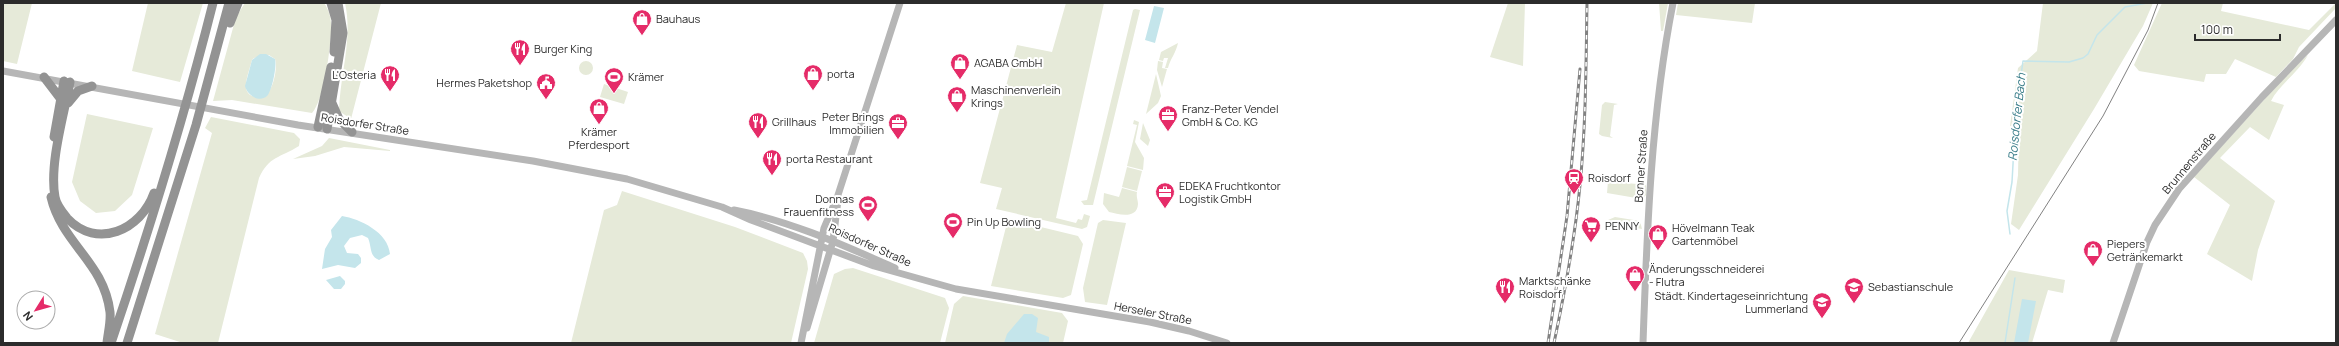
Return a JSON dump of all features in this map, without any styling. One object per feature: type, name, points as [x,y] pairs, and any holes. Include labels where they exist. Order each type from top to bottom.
[{"type":"highway","points":[[111,343],[137,266],[182,120],[213,3]]},
{"type":"highway","points":[[214,65],[229,3]]},
{"type":"highway","points":[[127,343],[214,65],[238,3]]},
{"type":"highway","points":[[322,128],[336,40],[336,20],[330,3]]},
{"type":"highway","points":[[322,128],[332,101],[343,33],[338,3]]},
{"type":"highway","points":[[44,77],[60,98]]},
{"type":"highway","points":[[67,81],[66,106],[53,177],[55,199],[63,213],[74,224],[99,234],[115,232],[128,226],[140,218],[148,208],[168,163]]},
{"type":"highway","points":[[67,81],[60,98],[49,170],[49,190],[54,211],[64,231],[95,268],[106,291],[111,314],[107,343]]},
{"type":"highway","points":[[66,106],[78,91],[92,86]]},
{"type":"highway","points":[[332,101],[339,119],[352,132]]},
{"type":"main road","points":[[801,343],[822,237],[838,194],[900,3]]},
{"type":"main road","name":"Bonner Straße","points":[[1643,343],[1646,260],[1660,70],[1673,3]]},
{"type":"main road","name":"Brunnenstraße","points":[[2113,343],[2155,225],[2179,189],[2262,97],[2336,20]]},
{"type":"main road","name":"Roisdorfer Straße","points":[[3,71],[67,81],[322,128],[584,170],[664,189],[722,207],[874,266],[916,278],[988,295],[1074,308]]},
{"type":"main road","points":[[801,343],[834,241],[838,194]]},
{"type":"main road","name":"Roisdorfer Straße","points":[[722,207],[756,214],[834,241],[916,278]]},
{"type":"main road","name":"Herseler Straße","points":[[1074,308],[1188,331],[1227,343]]},
{"type":"green space","points":[[3,3],[32,3],[17,64],[3,61]]},
{"type":"green space","points":[[148,3],[203,3],[180,82],[132,71]]},
{"type":"green space","points":[[245,3],[324,3],[331,21],[329,51],[326,75],[320,98],[312,113],[232,100],[213,101],[236,17]],"holes":[[[269,55],[275,59],[276,68],[274,80],[270,90],[264,97],[255,97],[250,95],[246,86],[252,60],[254,58]]]},
{"type":"green space","points":[[345,3],[381,3],[351,119],[339,111],[348,30]]},
{"type":"green space","points":[[1066,3],[1104,3],[1056,218],[1076,223],[1078,219],[1082,220],[1084,214],[1090,216],[1087,227],[1082,229],[996,209],[1002,188],[980,183],[1017,45],[1052,52]]},
{"type":"green space","points":[[1508,3],[1525,3],[1523,66],[1490,57]]},
{"type":"green space","points":[[1659,3],[1668,3],[1663,31],[1661,31]]},
{"type":"green space","points":[[1678,3],[1755,3],[1752,23],[1676,15]]},
{"type":"green space","points":[[2043,3],[2153,3],[2143,26],[2094,109],[2019,230],[2011,224],[2018,175],[2019,124],[2010,126],[2018,68],[2037,51]]},
{"type":"green space","points":[[2162,3],[2223,3],[2221,11],[2309,30],[2336,3],[2336,8],[2299,47],[2293,59],[2276,77],[2235,59],[2226,74],[2206,74],[2204,82],[2139,71],[2134,65]]},
{"type":"green space","points":[[1133,10],[1140,10],[1093,205],[1084,205],[1081,201],[1087,200]]},
{"type":"green space","points":[[1178,43],[1168,68],[1165,68],[1168,58],[1164,58],[1163,61],[1159,60],[1161,52]]},
{"type":"green space","points":[[2308,55],[2299,68],[2274,95],[2271,101],[2284,105],[2269,140],[2250,127],[2220,158],[2275,201],[2258,250],[2252,281],[2207,254],[2230,205],[2194,177],[2291,70]]},
{"type":"green space","points":[[583,61],[589,61],[593,65],[593,71],[589,75],[583,75],[579,71],[579,65]]},
{"type":"green space","points":[[1158,61],[1163,62],[1162,68],[1167,69],[1162,87],[1157,70]]},
{"type":"green space","points":[[1156,74],[1161,96],[1158,103],[1146,114]]},
{"type":"green space","name":"Krämer","points":[[604,84],[628,92],[624,104],[600,97]]},
{"type":"green space","points":[[1605,102],[1618,104],[1614,105],[1610,136],[1613,138],[1599,134],[1602,105]]},
{"type":"green space","points":[[87,114],[153,128],[132,195],[115,211],[96,213],[80,201],[72,182]]},
{"type":"green space","points":[[211,117],[294,133],[300,139],[299,146],[271,161],[259,178],[218,343],[183,343],[155,334],[212,133],[205,128]]},
{"type":"green space","points":[[1134,120],[1139,122],[1135,142],[1144,158],[1143,170],[1127,166],[1137,125],[1133,124]]},
{"type":"green space","points":[[1143,123],[1150,140],[1148,146],[1140,139]]},
{"type":"green space","points":[[329,138],[390,151],[344,147],[315,156],[293,159],[322,146]]},
{"type":"green space","points":[[1127,167],[1142,171],[1137,191],[1122,187]]},
{"type":"green space","points":[[1608,181],[1646,185],[1646,195],[1642,199],[1607,193]]},
{"type":"green space","points":[[1122,188],[1137,192],[1137,209],[1131,214],[1122,215],[1109,212],[1103,204],[1104,193],[1119,197]]},
{"type":"green space","points":[[622,191],[735,227],[803,253],[807,261],[808,269],[791,343],[571,343],[604,210],[617,205]]},
{"type":"green space","points":[[1615,217],[1640,221],[1642,229],[1608,223],[1608,220]]},
{"type":"green space","points":[[1008,219],[1078,236],[1083,244],[1071,295],[1063,298],[991,286]]},
{"type":"green space","points":[[1103,220],[1126,223],[1107,305],[1085,302],[1083,288],[1098,223]]},
{"type":"green space","points":[[853,268],[945,298],[949,308],[940,343],[814,343],[834,274],[845,269]]},
{"type":"green space","points":[[2009,270],[2065,280],[2063,293],[2048,290],[2032,343],[1968,343]]},
{"type":"green space","points":[[963,296],[1062,313],[1068,321],[1063,343],[945,343],[954,304]]},
{"type":"water","points":[[1154,6],[1164,8],[1155,43],[1145,40]]},
{"type":"water","points":[[260,54],[266,54],[275,59],[275,72],[269,93],[264,98],[260,99],[251,95],[245,86],[252,60]]},
{"type":"water","points":[[342,216],[357,220],[379,233],[388,246],[390,254],[379,260],[376,258],[372,254],[368,238],[362,235],[350,238],[344,246],[347,253],[358,254],[361,258],[361,263],[355,268],[338,265],[322,269],[325,249],[332,237],[331,230]]},
{"type":"water","points":[[340,276],[345,281],[345,284],[341,289],[334,289],[326,280]]},
{"type":"water","points":[[2022,299],[2036,301],[2028,343],[2014,343]]},
{"type":"water","points":[[1024,314],[1032,314],[1038,318],[1036,332],[1049,337],[1049,343],[1004,343],[1007,334]]},
{"type":"waterway","name":"Roisdorfer Bach","points":[[2010,234],[2007,211],[2012,182],[2016,111],[2023,61],[2069,62],[2083,58],[2088,54],[2097,35],[2125,7],[2147,3]]},
{"type":"waterway","name":"Roisdorfer Bach","points":[[2005,343],[2015,278]]},
{"type":"tram line","points":[[1959,343],[2103,116],[2148,30],[2158,3]]},
{"type":"railway","points":[[1554,343],[1569,264],[1580,185],[1585,117],[1587,3]]},
{"type":"railway","points":[[1548,343],[1567,216],[1580,69]]},
{"type":"place","name":"Bauhaus","points":[[642,36]]},
{"type":"place","name":"Burger King","points":[[520,66]]},
{"type":"place","name":"AGABA GmbH","points":[[960,80]]},
{"type":"place","name":"porta","points":[[813,91]]},
{"type":"place","name":"L'Osteria","points":[[390,92]]},
{"type":"place","name":"Krämer","points":[[614,94]]},
{"type":"place","name":"Hermes Paketshop","points":[[546,100]]},
{"type":"place","name":"Maschinenverleih Krings","points":[[957,113]]},
{"type":"place","name":"Krämer Pferdesport","points":[[599,125]]},
{"type":"place","name":"Franz-Peter Vendel GmbH & Co. KG","points":[[1168,132]]},
{"type":"place","name":"Grillhaus","points":[[758,139]]},
{"type":"place","name":"Peter Brings Immobilien","points":[[898,140]]},
{"type":"place","name":"porta Restaurant","points":[[772,176]]},
{"type":"place","name":"Roisdorf","points":[[1574,195]]},
{"type":"place","name":"EDEKA Fruchtkontor Logistik GmbH","points":[[1165,209]]},
{"type":"place","name":"Donnas Frauenfitness","points":[[868,222]]},
{"type":"place","name":"Pin Up Bowling","points":[[953,239]]},
{"type":"place","name":"PENNY","points":[[1591,243]]},
{"type":"place","name":"Hövelmann Teak Gartenmöbel","points":[[1658,251]]},
{"type":"place","name":"Piepers Getränkemarkt","points":[[2093,267]]},
{"type":"place","name":"Änderungsschneiderei - Flutra","points":[[1635,292]]},
{"type":"place","name":"Marktschänke Roisdorf","points":[[1505,304]]},
{"type":"place","name":"Sebastianschule","points":[[1854,304]]},
{"type":"place","name":"Städt. Kindertageseinrichtung Lummerland","points":[[1822,319]]}]
